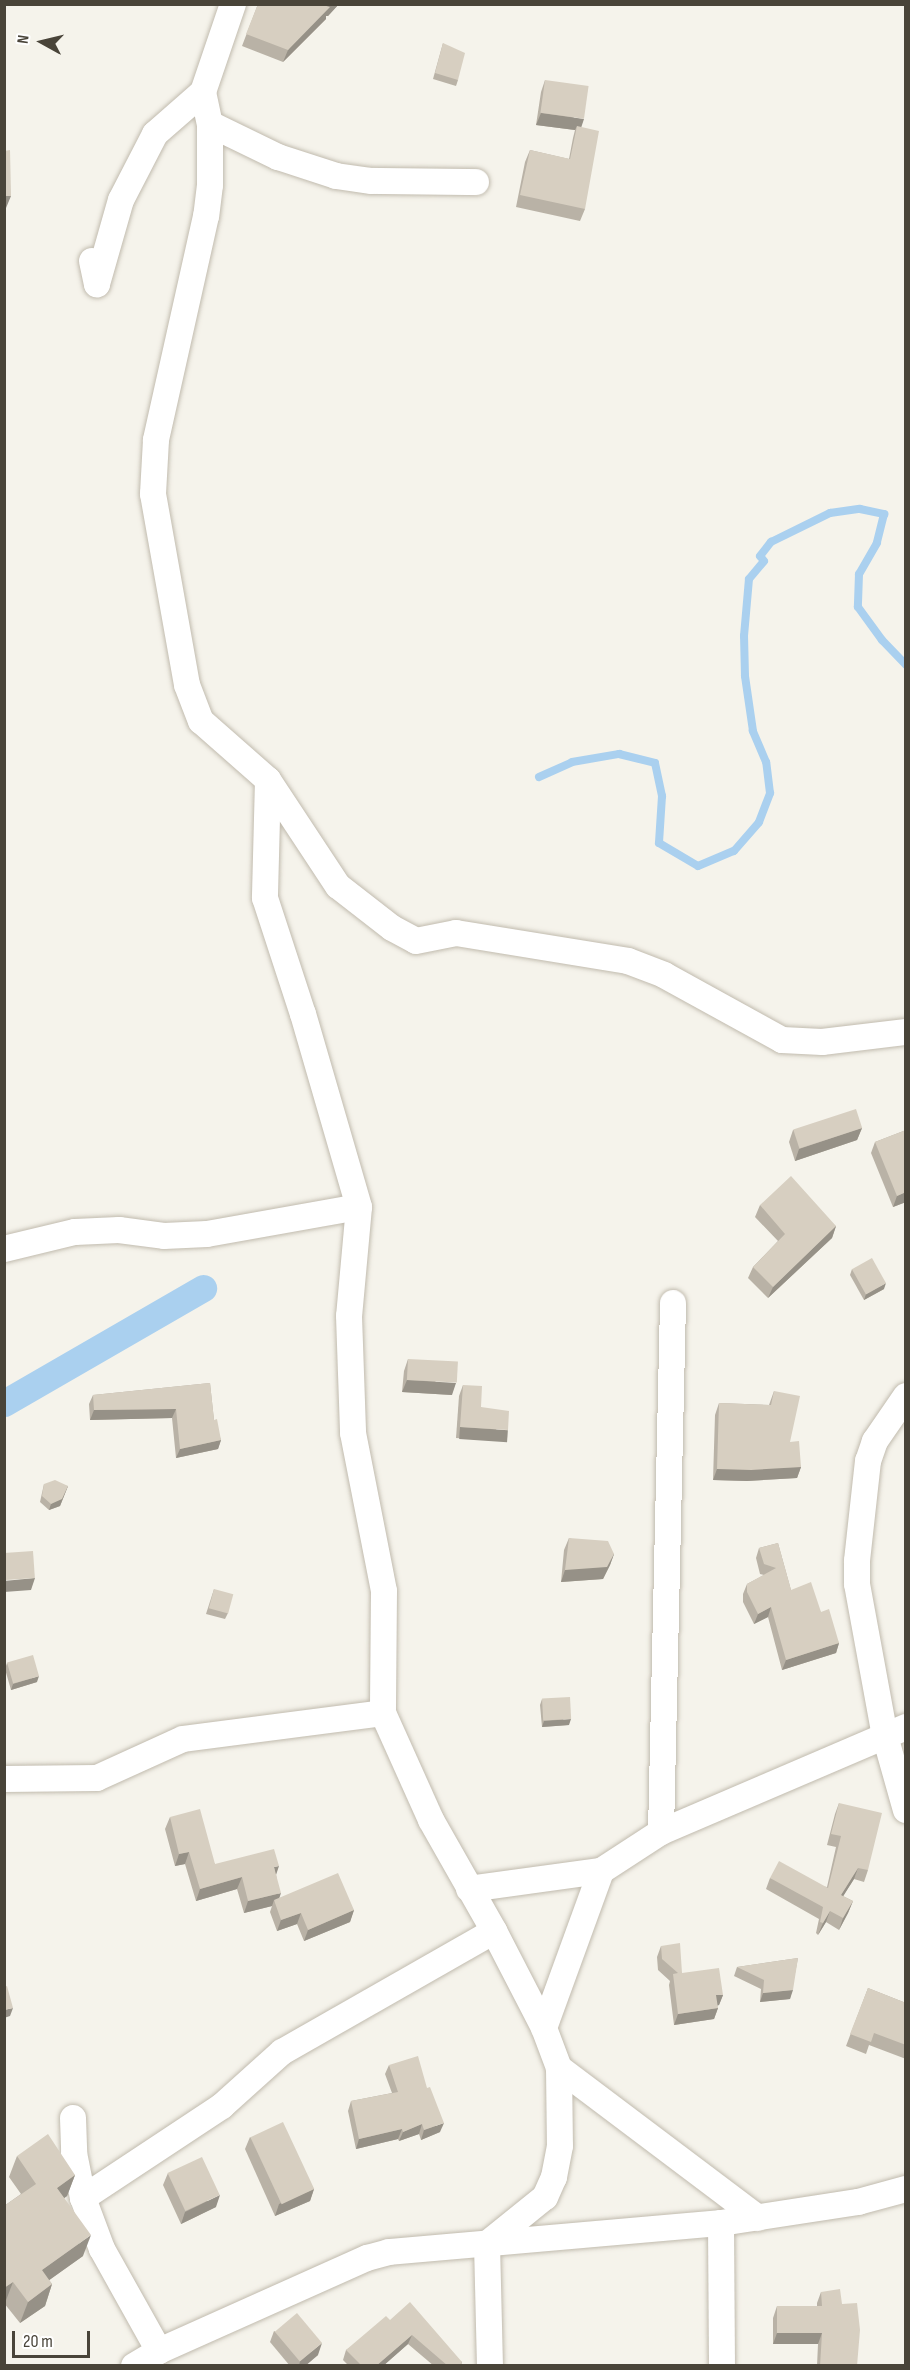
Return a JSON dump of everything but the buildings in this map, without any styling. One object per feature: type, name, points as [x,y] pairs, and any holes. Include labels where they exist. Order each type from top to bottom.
[{"type":"street","points":[[92,261],[97,284],[121,200],[155,134],[203,92],[233,4]]},
{"type":"street","points":[[203,92],[210,124],[210,185],[206,216],[156,440],[153,494],[190,694],[201,721],[268,780],[338,886],[392,928],[416,940],[456,933],[628,961],[664,975],[782,1040],[822,1042],[906,1032]]},
{"type":"street","points":[[210,124],[278,157],[336,176],[372,181],[476,182]]},
{"type":"street","points":[[268,780],[265,898],[303,1014],[360,1207],[349,1316],[353,1433],[384,1592],[383,1713],[426,1810],[494,1931],[544,2028],[559,2068],[560,2146],[554,2177],[545,2197],[487,2244]]},
{"type":"street","points":[[4,1249],[75,1232],[119,1230],[164,1236],[207,1234],[360,1207]]},
{"type":"street","points":[[661,1832],[672,1303]]},
{"type":"street","points":[[906,1396],[875,1441],[868,1461],[857,1561],[857,1584],[895,1732],[906,1810]]},
{"type":"street","points":[[4,1779],[96,1778],[183,1739],[383,1713]]},
{"type":"street","points":[[469,1889],[601,1871],[661,1832],[895,1732]]},
{"type":"street","points":[[544,2028],[601,1871]]},
{"type":"street","points":[[84,2198],[222,2106],[282,2052],[494,1931]]},
{"type":"street","points":[[559,2068],[758,2218]]},
{"type":"street","points":[[74,2118],[74,2153],[84,2198],[102,2248],[159,2350]]},
{"type":"street","points":[[134,2366],[159,2350],[367,2259],[389,2252],[721,2223],[858,2202],[906,2189]]},
{"type":"street","points":[[721,2223],[722,2366]]},
{"type":"street","points":[[487,2244],[490,2366]]},
{"type":"waterway","points":[[539,777],[572,762],[619,754],[655,763],[662,796],[659,843],[698,866],[734,851],[759,822],[770,793],[766,762],[753,731],[745,676],[744,636],[749,579],[764,561],[760,556],[771,542],[830,513],[860,509],[884,514],[877,543],[859,574],[858,607],[882,640],[906,665]]},
{"type":"waterway","points":[[4,1403],[203,1288]]}]
